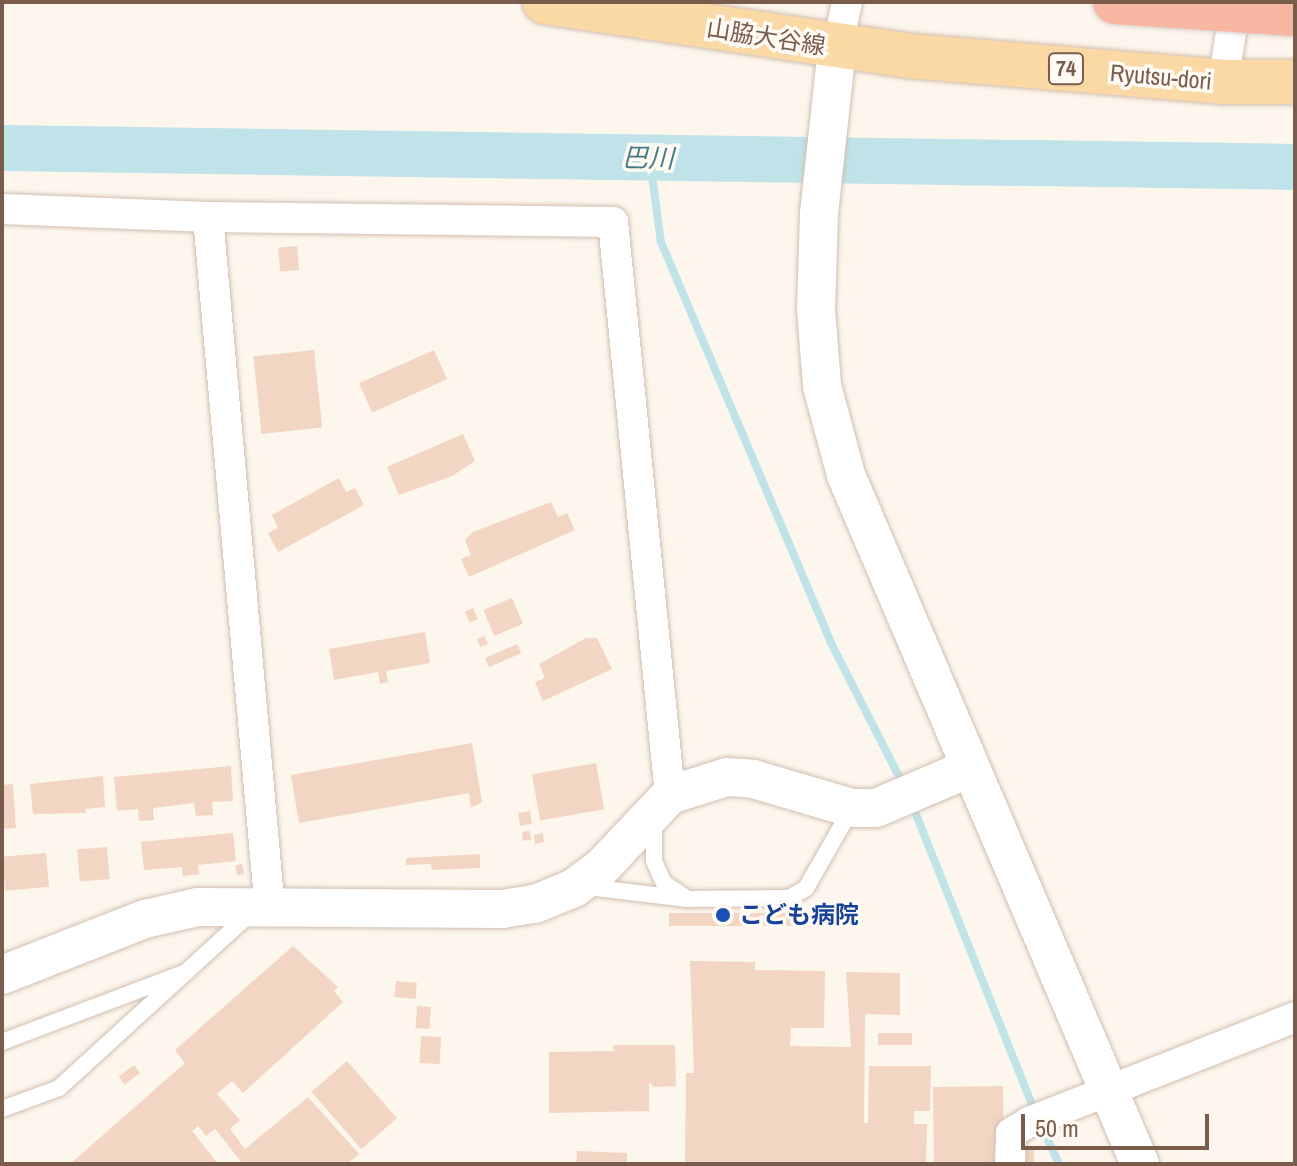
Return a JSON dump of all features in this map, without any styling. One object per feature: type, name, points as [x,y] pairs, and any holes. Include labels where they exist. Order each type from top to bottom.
[{"type":"highway","points":[[1115,2],[1295,14]]},
{"type":"main road","name":"山脇大谷線","points":[[545,2],[834,69]]},
{"type":"main road","name":"山脇大谷線","points":[[692,2],[834,69]]},
{"type":"main road","name":"Ryutsu-dori","points":[[834,69],[1295,82]]},
{"type":"street","points":[[847,2],[834,69],[819,214],[816,309],[822,386],[846,475],[1140,1164]]},
{"type":"street","points":[[1223,82],[1236,2]]},
{"type":"street","points":[[2,209],[208,217],[613,222],[663,803]]},
{"type":"street","points":[[208,217],[263,910]]},
{"type":"street","points":[[2,975],[170,912],[502,909],[535,904],[574,888],[620,851],[663,803],[727,777],[753,779],[864,808],[933,786],[970,768]]},
{"type":"street","points":[[1010,1164],[1011,1133],[1029,1122],[1070,1103],[1295,1017]]},
{"type":"lane","points":[[663,803],[650,841],[654,861],[664,883],[687,899]]},
{"type":"lane","points":[[574,888],[687,899],[789,898],[806,888],[864,808]]},
{"type":"lane","points":[[2,1109],[59,1088],[263,910]]},
{"type":"lane","points":[[2,1042],[195,968]]},
{"type":"building","points":[[297,246],[299,270],[280,272],[278,248]]},
{"type":"building","points":[[314,350],[322,428],[261,434],[253,356]]},
{"type":"building","points":[[434,350],[447,379],[372,413],[359,383]]},
{"type":"building","points":[[463,434],[475,461],[452,476],[399,495],[387,467]]},
{"type":"building","points":[[339,478],[346,492],[355,488],[364,505],[278,552],[268,533],[278,528],[272,515]]},
{"type":"building","points":[[551,502],[558,517],[567,513],[575,530],[469,577],[461,559],[471,555],[465,540],[473,532]]},
{"type":"building","points":[[512,598],[523,624],[494,636],[483,610]]},
{"type":"building","points":[[473,608],[478,619],[470,623],[465,612]]},
{"type":"building","points":[[425,632],[430,663],[386,671],[388,682],[380,684],[378,672],[334,680],[329,649]]},
{"type":"building","points":[[484,636],[488,644],[480,647],[477,639]]},
{"type":"building","points":[[586,638],[597,638],[612,669],[543,701],[535,682],[545,678],[539,664]]},
{"type":"building","points":[[517,644],[521,653],[489,667],[485,658]]},
{"type":"building","points":[[472,743],[482,802],[475,806],[471,807],[469,793],[299,823],[291,775]]},
{"type":"building","points":[[596,763],[604,809],[540,821],[532,774]]},
{"type":"building","points":[[231,766],[233,801],[212,802],[213,815],[196,816],[194,803],[153,808],[154,820],[139,821],[138,809],[117,811],[114,777]]},
{"type":"building","points":[[103,776],[105,807],[85,809],[86,813],[33,814],[30,784]]},
{"type":"building","points":[[13,784],[16,828],[2,829],[2,785]]},
{"type":"building","points":[[530,811],[532,824],[520,826],[518,813]]},
{"type":"building","points":[[530,831],[531,840],[523,841],[522,832]]},
{"type":"building","points":[[233,833],[236,861],[198,865],[199,874],[183,876],[182,867],[144,870],[141,842]]},
{"type":"building","points":[[543,833],[544,842],[535,844],[534,835]]},
{"type":"building","points":[[107,847],[110,879],[80,881],[77,850]]},
{"type":"building","points":[[46,853],[49,887],[5,891],[2,857]]},
{"type":"building","points":[[480,854],[480,868],[432,870],[431,864],[406,865],[406,858]]},
{"type":"building","points":[[242,864],[244,874],[237,875],[235,865]]},
{"type":"building","points":[[669,913],[797,913],[797,926],[669,926]]},
{"type":"building","points":[[293,946],[338,987],[334,991],[343,1002],[243,1093],[232,1081],[217,1094],[240,1120],[230,1129],[245,1149],[308,1097],[359,1154],[347,1164],[243,1164],[215,1129],[206,1136],[198,1126],[192,1131],[218,1164],[70,1164],[185,1063],[175,1050]]},
{"type":"building","points":[[690,961],[755,962],[755,970],[825,971],[824,1028],[791,1028],[790,1046],[851,1047],[846,972],[900,973],[900,1015],[865,1014],[864,1123],[868,1123],[869,1066],[931,1066],[930,1111],[914,1111],[914,1124],[927,1124],[926,1164],[685,1164],[686,1073],[694,1073]]},
{"type":"building","points":[[396,981],[417,983],[416,999],[395,997]]},
{"type":"building","points":[[417,1006],[431,1007],[429,1029],[415,1028]]},
{"type":"building","points":[[878,1033],[912,1033],[912,1045],[878,1045]]},
{"type":"building","points":[[421,1036],[441,1037],[440,1064],[420,1063]]},
{"type":"building","points":[[613,1045],[675,1045],[676,1086],[654,1087],[649,1082],[649,1111],[549,1113],[549,1052],[614,1051]]},
{"type":"building","points":[[347,1061],[397,1118],[361,1149],[312,1092]]},
{"type":"building","points":[[134,1065],[140,1073],[125,1084],[119,1076]]},
{"type":"building","points":[[1003,1086],[1004,1151],[1034,1150],[1034,1164],[934,1164],[933,1087]]},
{"type":"building","points":[[577,1151],[627,1153],[627,1164],[576,1164]]},
{"type":"waterway","name":"巴川","points":[[2,148],[1295,167]]},
{"type":"waterway","points":[[650,160],[661,242],[831,643],[904,786]]},
{"type":"waterway","points":[[911,802],[1035,1112]]},
{"type":"waterway","points":[[1041,1125],[1059,1164]]},
{"type":"place","name":"こども病院","points":[[723,915]]}]
